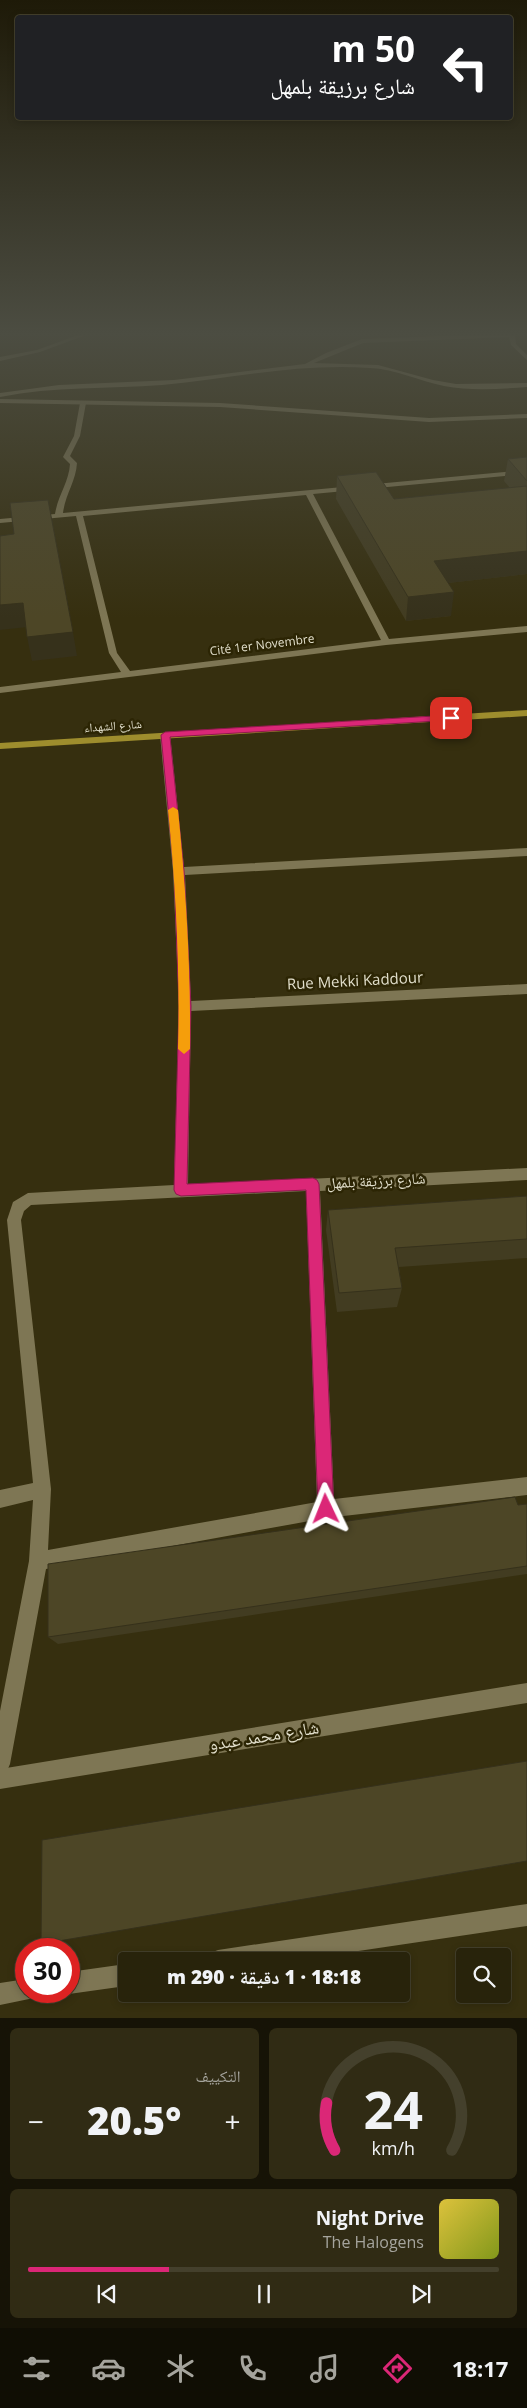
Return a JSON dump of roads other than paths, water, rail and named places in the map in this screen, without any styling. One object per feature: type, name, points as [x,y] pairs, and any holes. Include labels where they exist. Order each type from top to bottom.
[{"type":"main road","name":"شارع الشهداء","points":[[0,746],[527,713]]},
{"type":"street","points":[[59,515],[61,499],[73,476],[74,463],[66,457],[77,436],[78,429]]},
{"type":"street","points":[[0,521],[309,494],[527,472]]},
{"type":"street","points":[[309,494],[386,642]]},
{"type":"street","points":[[79,514],[113,653],[127,674]]},
{"type":"street","name":"Cité 1er Novembre","points":[[0,690],[386,642],[527,629]]},
{"type":"street","points":[[165,735],[179,871],[185,1006],[181,1190]]},
{"type":"street","points":[[179,871],[527,852]]},
{"type":"street","name":"Rue Mekki Kaddour","points":[[185,1006],[527,989]]},
{"type":"street","name":"شارع برزيقة بلمهل","points":[[42,1488],[14,1220],[18,1207],[28,1198],[527,1174]]},
{"type":"street","points":[[313,1184],[326,1509]]},
{"type":"street","points":[[38,1561],[326,1509],[527,1486]]},
{"type":"street","points":[[0,1499],[42,1488],[38,1561],[0,1764]]},
{"type":"street","name":"شارع محمد عبدو","points":[[0,1779],[527,1694]]},
{"type":"street","points":[[278,1952],[527,1915]]},
{"type":"street","points":[[80,1982],[118,1976]]},
{"type":"street","points":[[0,1994],[15,1992]]}]
